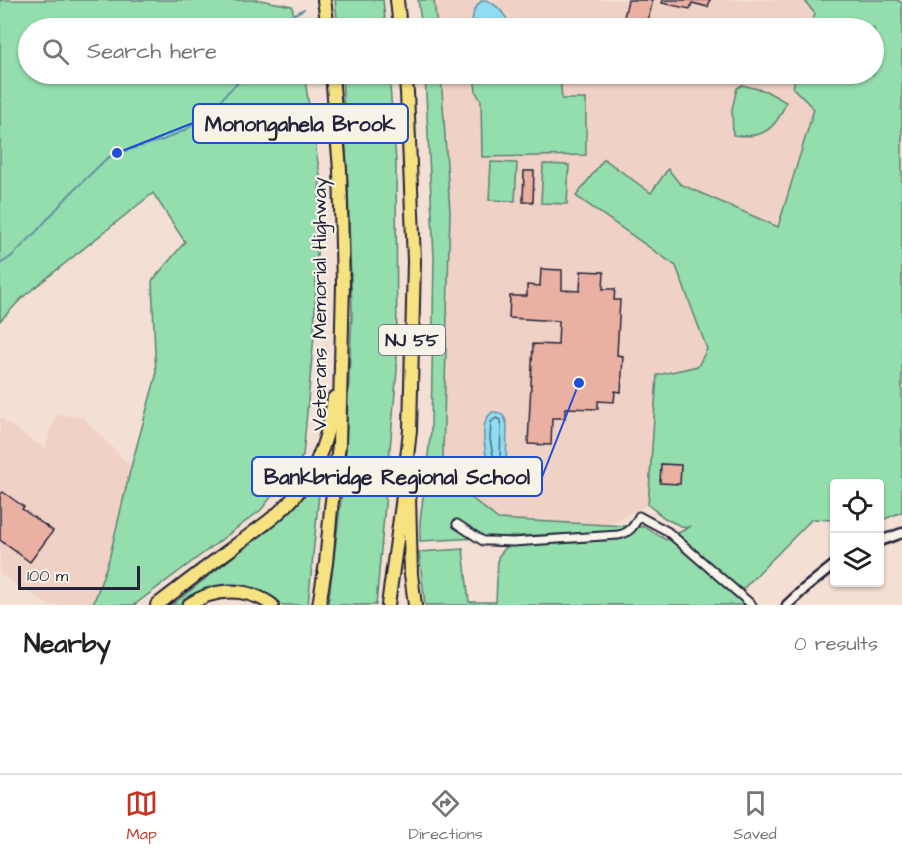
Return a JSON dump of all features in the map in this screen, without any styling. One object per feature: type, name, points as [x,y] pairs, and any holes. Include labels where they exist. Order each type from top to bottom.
[{"type":"highway","points":[[324,0],[327,18]]},
{"type":"highway","points":[[397,0],[399,18]]},
{"type":"highway","name":"Veterans Memorial Highway","points":[[319,605],[339,445],[343,284],[339,170],[333,84]]},
{"type":"highway","name":"NJ 55","points":[[388,605],[410,430],[414,261],[406,84]]},
{"type":"highway","points":[[158,605],[271,518],[297,494],[313,470],[322,450],[328,432],[334,393],[340,384]]},
{"type":"highway","points":[[405,477],[410,488],[411,574],[415,605]]},
{"type":"highway","points":[[189,605],[209,595],[228,591],[247,593],[272,605]]},
{"type":"street","points":[[458,524],[483,541],[524,542],[626,534],[639,516],[667,531],[752,605]]},
{"type":"street","points":[[884,539],[902,532]]},
{"type":"street","points":[[787,605],[830,568]]},
{"type":"shaded area","points":[[434,0],[804,0],[815,14],[814,18],[436,18]]},
{"type":"shaded area","points":[[442,84],[794,84],[793,88],[814,109],[778,227],[680,184],[652,193],[576,196],[676,266],[707,349],[698,366],[657,375],[648,505],[609,524],[498,519],[450,481],[444,468],[443,454],[450,212]]},
{"type":"shaded area","points":[[56,414],[83,418],[131,467],[109,559],[93,605],[49,605],[0,574],[0,418],[45,449]]},
{"type":"green space","points":[[0,0],[260,0],[292,6],[294,18],[18,18],[18,84],[306,84],[320,175],[314,335],[303,456],[261,510],[134,605],[93,605],[109,559],[156,376],[152,281],[185,242],[153,193],[23,297],[0,321]]},
{"type":"green space","points":[[335,0],[383,0],[385,18],[337,18]]},
{"type":"green space","points":[[418,0],[434,0],[436,18],[421,18]]},
{"type":"green space","points":[[804,0],[897,0],[902,3],[902,512],[884,519],[884,479],[830,479],[830,520],[812,519],[740,592],[754,605],[425,605],[419,552],[463,549],[469,602],[496,602],[498,557],[507,546],[585,542],[584,533],[420,541],[420,522],[431,430],[434,258],[425,84],[442,84],[450,212],[443,454],[444,468],[450,481],[498,519],[645,527],[666,540],[691,526],[685,528],[666,519],[648,505],[657,375],[698,366],[707,349],[676,266],[576,196],[604,159],[651,193],[668,169],[680,184],[778,227],[814,109],[793,88],[794,84],[884,84],[884,18],[814,18],[815,14]]},
{"type":"green space","points":[[343,84],[390,84],[396,161],[397,370],[376,605],[328,605],[345,468],[352,312]]},
{"type":"green space","points":[[475,84],[561,84],[562,99],[586,99],[586,155],[482,157],[481,101]]},
{"type":"green space","points":[[742,85],[766,91],[786,102],[778,120],[760,134],[733,135],[732,109],[737,88]]},
{"type":"green space","points":[[491,162],[517,163],[515,201],[489,200]]},
{"type":"green space","points":[[543,164],[569,165],[567,204],[541,203]]},
{"type":"green space","points":[[321,474],[308,605],[279,605],[276,600],[236,584],[205,592],[188,605],[172,605],[272,526]]},
{"type":"water","points":[[486,0],[494,4],[506,18],[473,18],[474,10],[481,1]]},
{"type":"water","points":[[492,412],[502,415],[507,424],[506,472],[504,478],[499,480],[492,474],[485,450],[486,419]]},
{"type":"building","points":[[628,0],[653,0],[648,18],[624,18]]},
{"type":"building","points":[[663,0],[710,0],[708,7],[692,3],[690,9],[662,3]]},
{"type":"building","points":[[524,171],[534,171],[533,202],[523,202]]},
{"type":"building","points":[[541,269],[562,270],[562,290],[580,291],[581,271],[604,272],[603,289],[615,289],[614,300],[620,300],[617,355],[623,356],[621,392],[615,391],[614,402],[598,401],[598,409],[565,408],[565,418],[552,418],[551,445],[528,444],[533,344],[558,345],[559,321],[509,318],[510,296],[527,296],[527,285],[540,286]]},
{"type":"building","points":[[661,464],[681,465],[680,484],[660,483]]},
{"type":"building","points":[[3,492],[53,531],[30,562],[0,540],[0,495]]},
{"type":"waterway","points":[[288,18],[304,9]]},
{"type":"waterway","points":[[0,264],[12,256],[106,159],[117,153],[163,140],[187,129],[209,114],[236,84]]},
{"type":"place","name":"Monongahela Brook","points":[[117,153]]},
{"type":"place","name":"Bankbridge Regional School","points":[[579,383]]}]
